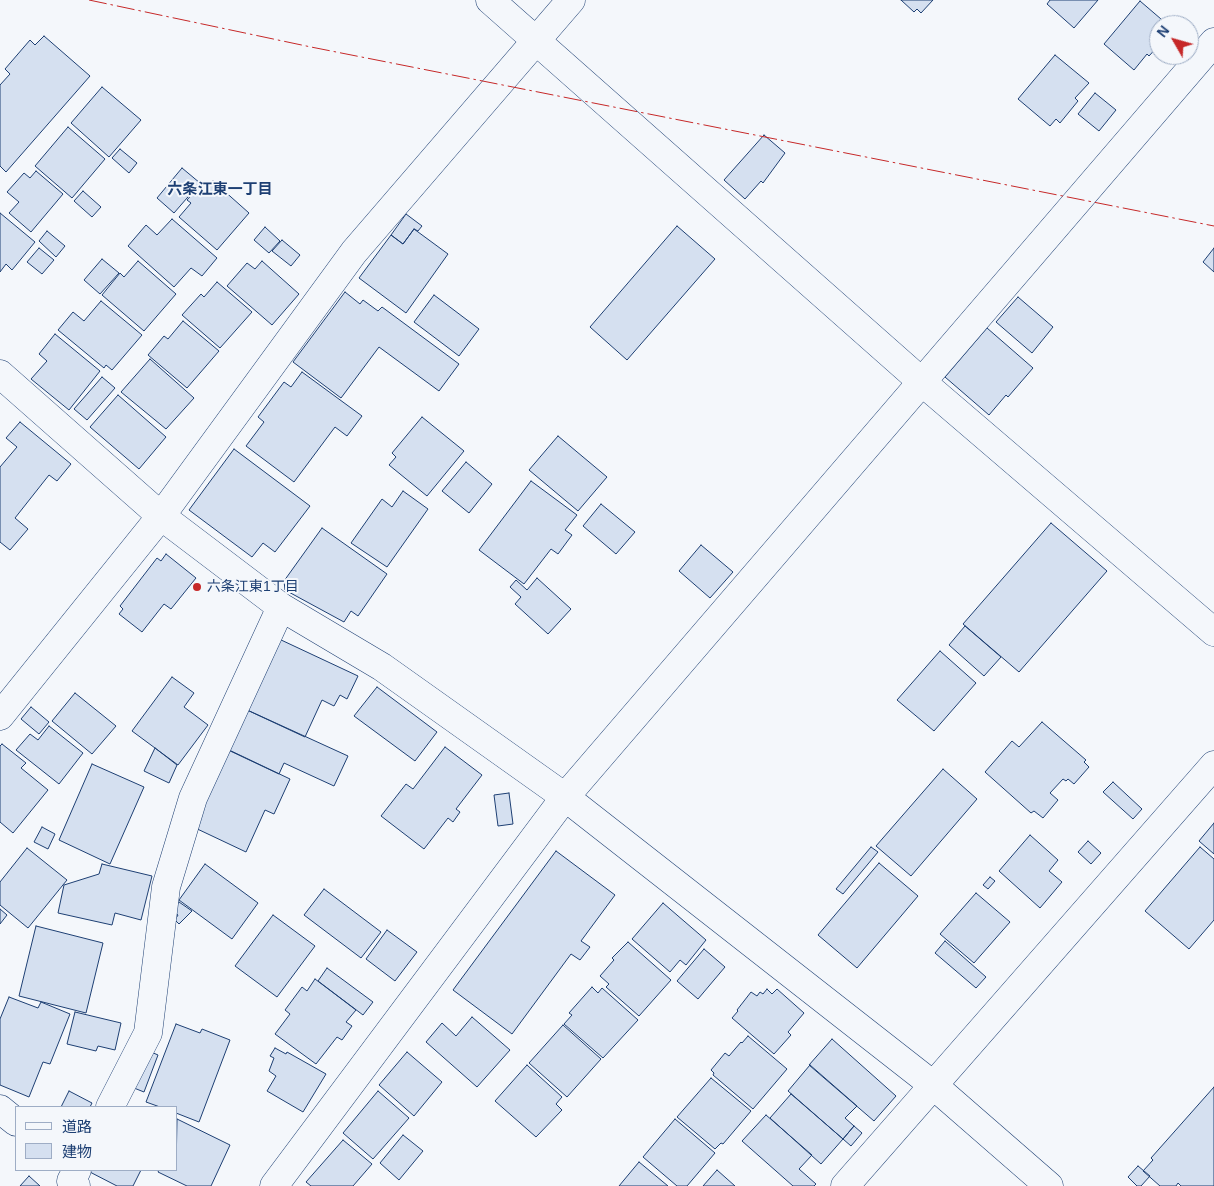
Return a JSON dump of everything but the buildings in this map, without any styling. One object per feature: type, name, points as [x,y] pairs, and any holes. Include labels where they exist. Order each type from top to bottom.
[{"type":"street","points":[[490,0],[922,382],[1214,632]]},
{"type":"street","points":[[0,716],[161,516],[354,252],[571,0]]},
{"type":"street","points":[[274,1186],[565,797],[1214,42]]},
{"type":"street","points":[[0,374],[161,516],[281,607],[382,667],[565,797],[933,1084],[1049,1186]]},
{"type":"street","points":[[111,1106],[148,1033],[166,888],[193,798],[281,607]]},
{"type":"street","points":[[845,1186],[1214,765]]},
{"type":"street","points":[[0,1108],[15,1121]]},
{"type":"power","points":[[89,0],[311,47],[1214,226]]},
{"type":"place","name":"六条江東1丁目","points":[[197,587]]},
{"type":"district","name":"六条江東一丁目","points":[[220,190]]}]
